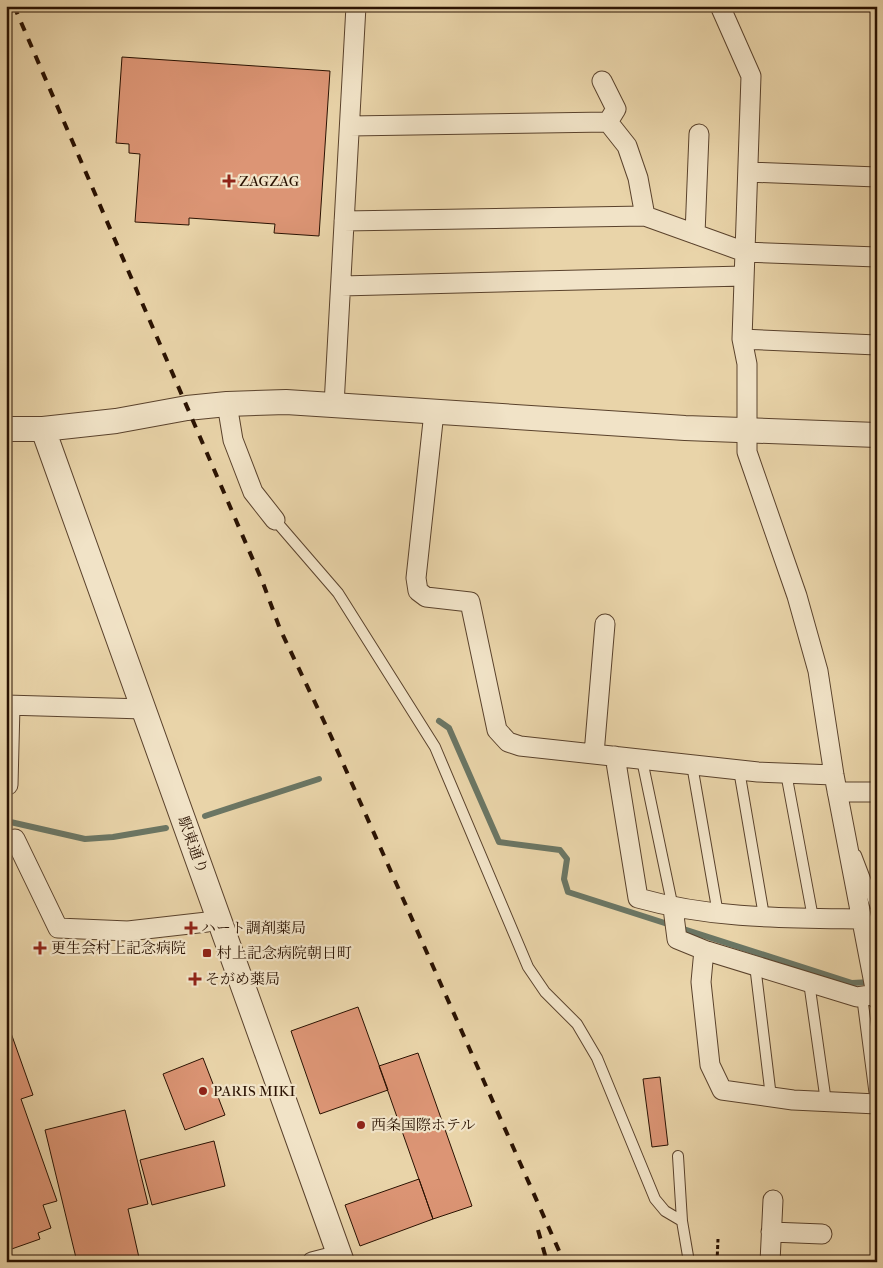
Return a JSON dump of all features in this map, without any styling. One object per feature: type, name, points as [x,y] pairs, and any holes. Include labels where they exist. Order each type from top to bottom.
[{"type":"street","points":[[334,405],[356,6]]},
{"type":"street","points":[[673,910],[677,939],[704,950],[857,997],[873,983],[869,915],[848,848],[835,783],[818,671],[798,596],[746,452],[747,364],[742,339],[751,76],[720,6]]},
{"type":"street","points":[[602,81],[616,110],[608,122]]},
{"type":"street","points":[[350,126],[608,122]]},
{"type":"street","points":[[608,122],[627,146],[638,178],[645,216]]},
{"type":"street","points":[[694,234],[699,134]]},
{"type":"street","points":[[748,172],[877,176]]},
{"type":"street","points":[[344,221],[645,216],[745,252],[877,257]]},
{"type":"street","points":[[341,286],[744,276]]},
{"type":"street","points":[[742,339],[877,345]]},
{"type":"street","points":[[6,430],[43,429],[116,421],[187,408],[227,404],[286,402],[746,430],[877,435]]},
{"type":"street","points":[[227,404],[233,440],[253,492],[275,520]]},
{"type":"street","points":[[434,412],[416,578],[418,591],[426,597],[470,602],[497,730],[508,742],[520,746],[642,760],[786,773],[877,792]]},
{"type":"street","name":"駅東通り","points":[[43,429],[341,1258]]},
{"type":"street","points":[[594,754],[606,624]]},
{"type":"street","points":[[8,785],[8,706],[144,709]]},
{"type":"street","points":[[615,756],[638,898],[673,910],[718,914],[813,918],[869,915]]},
{"type":"street","points":[[15,839],[58,928],[128,931],[207,922],[218,917]]},
{"type":"street","points":[[704,950],[701,982],[710,1066],[722,1090],[771,1097],[876,1104]]},
{"type":"street","points":[[770,1262],[773,1200]]},
{"type":"street","points":[[771,1232],[822,1234]]},
{"type":"street","points":[[312,1262],[341,1258]]},
{"type":"lane","points":[[275,520],[338,593],[435,747],[528,967],[545,992],[577,1024],[598,1058],[655,1199],[665,1211],[682,1221]]},
{"type":"lane","points":[[642,760],[673,910]]},
{"type":"lane","points":[[692,765],[718,914]]},
{"type":"lane","points":[[739,770],[764,916]]},
{"type":"lane","points":[[786,773],[813,918]]},
{"type":"lane","points":[[755,965],[771,1097]]},
{"type":"lane","points":[[810,982],[826,1102]]},
{"type":"lane","points":[[873,983],[876,1104]]},
{"type":"lane","points":[[678,1156],[682,1221],[689,1262]]},
{"type":"path","points":[[717,1262],[718,1239]]},
{"type":"building","points":[[122,57],[330,71],[319,236],[274,233],[275,224],[189,218],[189,225],[135,222],[140,154],[129,153],[129,144],[116,143]]},
{"type":"building","points":[[358,1007],[388,1090],[320,1114],[291,1031]]},
{"type":"building","points":[[6,1019],[33,1095],[21,1099],[57,1201],[43,1205],[51,1228],[38,1233],[40,1239],[6,1251]]},
{"type":"building","points":[[418,1053],[472,1206],[433,1219],[379,1066]]},
{"type":"building","points":[[203,1058],[225,1115],[185,1130],[163,1074]]},
{"type":"building","points":[[660,1077],[668,1145],[652,1147],[643,1079]]},
{"type":"building","points":[[125,1110],[148,1204],[128,1209],[140,1262],[77,1262],[45,1130]]},
{"type":"building","points":[[214,1141],[225,1186],[152,1205],[140,1160]]},
{"type":"building","points":[[419,1179],[433,1219],[360,1246],[345,1205]]},
{"type":"waterway","points":[[439,721],[449,728],[499,842],[560,850],[567,859],[564,879],[568,892],[852,983],[871,982]]},
{"type":"waterway","points":[[205,816],[319,779]]},
{"type":"waterway","points":[[6,821],[85,839],[113,837],[166,828]]},
{"type":"railway","points":[[14,6],[263,583],[280,629],[330,734],[564,1262]]},
{"type":"railway","points":[[538,1230],[547,1262]]},
{"type":"place","name":"ZAGZAG","points":[[229,181]]},
{"type":"place","name":"ハート調剤薬局","points":[[191,928]]},
{"type":"place","name":"更生会村上記念病院","points":[[40,948]]},
{"type":"place","name":"村上記念病院朝日町","points":[[207,953]]},
{"type":"place","name":"そがめ薬局","points":[[195,979]]},
{"type":"place","name":"PARIS MIKI","points":[[203,1091]]},
{"type":"place","name":"西条国際ホテル","points":[[361,1125]]}]
